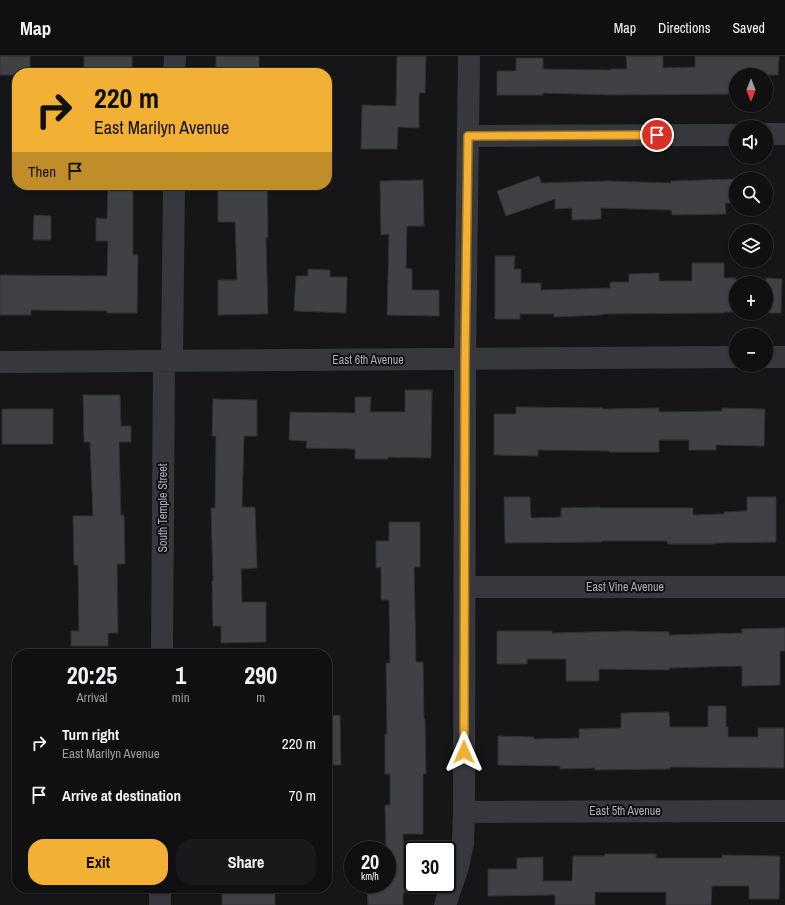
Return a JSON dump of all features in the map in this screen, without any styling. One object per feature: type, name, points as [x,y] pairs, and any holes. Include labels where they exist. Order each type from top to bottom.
[{"type":"street","points":[[174,68],[175,56]]},
{"type":"street","points":[[446,905],[447,897],[458,867],[462,843],[464,812],[465,359],[469,56]]},
{"type":"street","points":[[773,134],[785,134]]},
{"type":"street","points":[[468,136],[729,135]]},
{"type":"street","name":"South Temple Street","points":[[162,649],[168,361],[174,190]]},
{"type":"street","name":"East 6th Avenue","points":[[0,362],[729,357]]},
{"type":"street","points":[[773,357],[785,357]]},
{"type":"street","name":"East Vine Avenue","points":[[465,587],[785,586]]},
{"type":"street","name":"East 5th Avenue","points":[[464,812],[785,811]]},
{"type":"street","points":[[160,893],[160,905]]},
{"type":"building","points":[[0,56],[30,56],[30,68],[12,68],[12,75],[0,75]]},
{"type":"building","points":[[84,56],[132,56],[132,68],[84,68]]},
{"type":"building","points":[[216,56],[259,56],[259,68],[216,68]]},
{"type":"building","points":[[397,56],[426,56],[425,93],[419,93],[419,128],[398,127],[397,149],[361,149],[362,105],[396,106]]},
{"type":"building","points":[[626,56],[663,56],[663,68],[695,67],[695,56],[779,56],[778,75],[773,75],[773,68],[729,68],[729,94],[611,95],[543,93],[543,95],[497,95],[497,71],[516,71],[516,58],[543,58],[543,69],[627,69]]},
{"type":"building","points":[[539,176],[541,183],[608,181],[671,183],[671,181],[729,179],[729,203],[725,203],[726,214],[672,215],[671,210],[601,208],[601,219],[572,220],[572,208],[555,209],[555,199],[506,216],[497,191]]},
{"type":"building","points":[[423,180],[424,226],[407,226],[406,268],[412,269],[412,290],[439,290],[439,316],[387,315],[389,234],[381,235],[380,181]]},
{"type":"building","points":[[108,190],[133,190],[133,255],[138,255],[137,313],[31,310],[31,315],[0,315],[0,275],[107,276],[108,241],[96,241],[96,218],[107,219]]},
{"type":"building","points":[[218,190],[267,190],[268,237],[266,237],[268,314],[218,315],[218,280],[237,280],[235,222],[218,222]]},
{"type":"building","points":[[34,215],[51,216],[51,240],[33,240]]},
{"type":"building","points":[[495,256],[515,256],[514,269],[521,269],[521,283],[541,283],[541,290],[610,288],[610,282],[629,282],[629,274],[659,273],[659,281],[692,281],[692,263],[724,263],[724,278],[729,278],[729,312],[724,313],[602,314],[554,317],[554,314],[520,314],[520,319],[495,319]]},
{"type":"building","points":[[308,269],[330,270],[330,277],[347,277],[346,313],[294,311],[296,276],[308,276]]},
{"type":"building","points":[[773,278],[782,279],[781,313],[773,313]]},
{"type":"building","points":[[405,390],[432,390],[431,458],[388,457],[388,459],[355,459],[355,449],[306,448],[307,441],[289,440],[290,412],[355,413],[355,397],[371,397],[370,412],[405,412]]},
{"type":"building","points":[[83,395],[120,395],[121,426],[131,426],[131,442],[119,442],[121,515],[124,515],[125,564],[117,564],[118,633],[108,633],[108,646],[71,646],[71,631],[79,631],[78,565],[74,565],[73,516],[93,516],[90,442],[84,442]]},
{"type":"building","points":[[213,399],[257,400],[257,436],[244,436],[242,507],[255,507],[257,568],[241,569],[242,602],[266,602],[266,642],[221,643],[221,626],[213,626],[211,508],[215,508],[216,436],[212,436]]},
{"type":"building","points":[[516,407],[603,409],[659,408],[659,412],[722,411],[722,408],[765,409],[764,446],[716,445],[716,450],[689,450],[689,440],[659,440],[659,452],[538,450],[538,456],[494,455],[494,414],[516,414]]},
{"type":"building","points":[[2,409],[53,409],[53,444],[2,444]]},
{"type":"building","points":[[504,497],[530,497],[531,518],[561,517],[561,508],[600,507],[693,508],[693,515],[724,514],[724,512],[747,511],[747,497],[776,497],[776,542],[714,544],[668,544],[667,541],[505,543]]},
{"type":"building","points":[[389,522],[420,522],[420,567],[414,567],[416,662],[423,662],[425,719],[426,774],[423,774],[423,834],[403,834],[403,905],[368,905],[367,893],[396,893],[396,841],[386,841],[385,805],[390,805],[390,774],[385,774],[385,734],[387,734],[386,663],[390,663],[389,600],[381,600],[381,567],[376,568],[376,541],[389,541]]},
{"type":"building","points":[[785,628],[785,651],[780,651],[780,685],[742,686],[742,666],[669,668],[669,670],[599,669],[599,681],[566,681],[566,659],[527,659],[527,664],[497,664],[497,631],[552,631],[552,633],[627,631],[669,632],[669,635],[742,633],[742,629]]},
{"type":"building","points":[[708,706],[726,706],[726,727],[728,727],[728,737],[758,737],[758,728],[784,728],[784,768],[670,767],[670,769],[595,770],[595,768],[560,769],[560,766],[498,765],[498,736],[534,737],[534,739],[579,738],[579,729],[621,728],[621,713],[669,712],[670,727],[708,727]]},
{"type":"building","points":[[340,715],[341,765],[332,765],[332,716]]},
{"type":"building","points":[[605,854],[656,854],[656,858],[722,858],[722,855],[780,856],[779,899],[749,899],[749,886],[712,886],[711,905],[666,905],[666,892],[595,892],[595,905],[555,905],[555,895],[488,896],[488,869],[517,869],[517,858],[543,857],[543,881],[572,881],[573,856],[605,856]]},
{"type":"building","points":[[222,893],[275,893],[275,905],[222,905]]},
{"type":"route","points":[[464,752],[465,359],[468,136],[657,135]]}]
